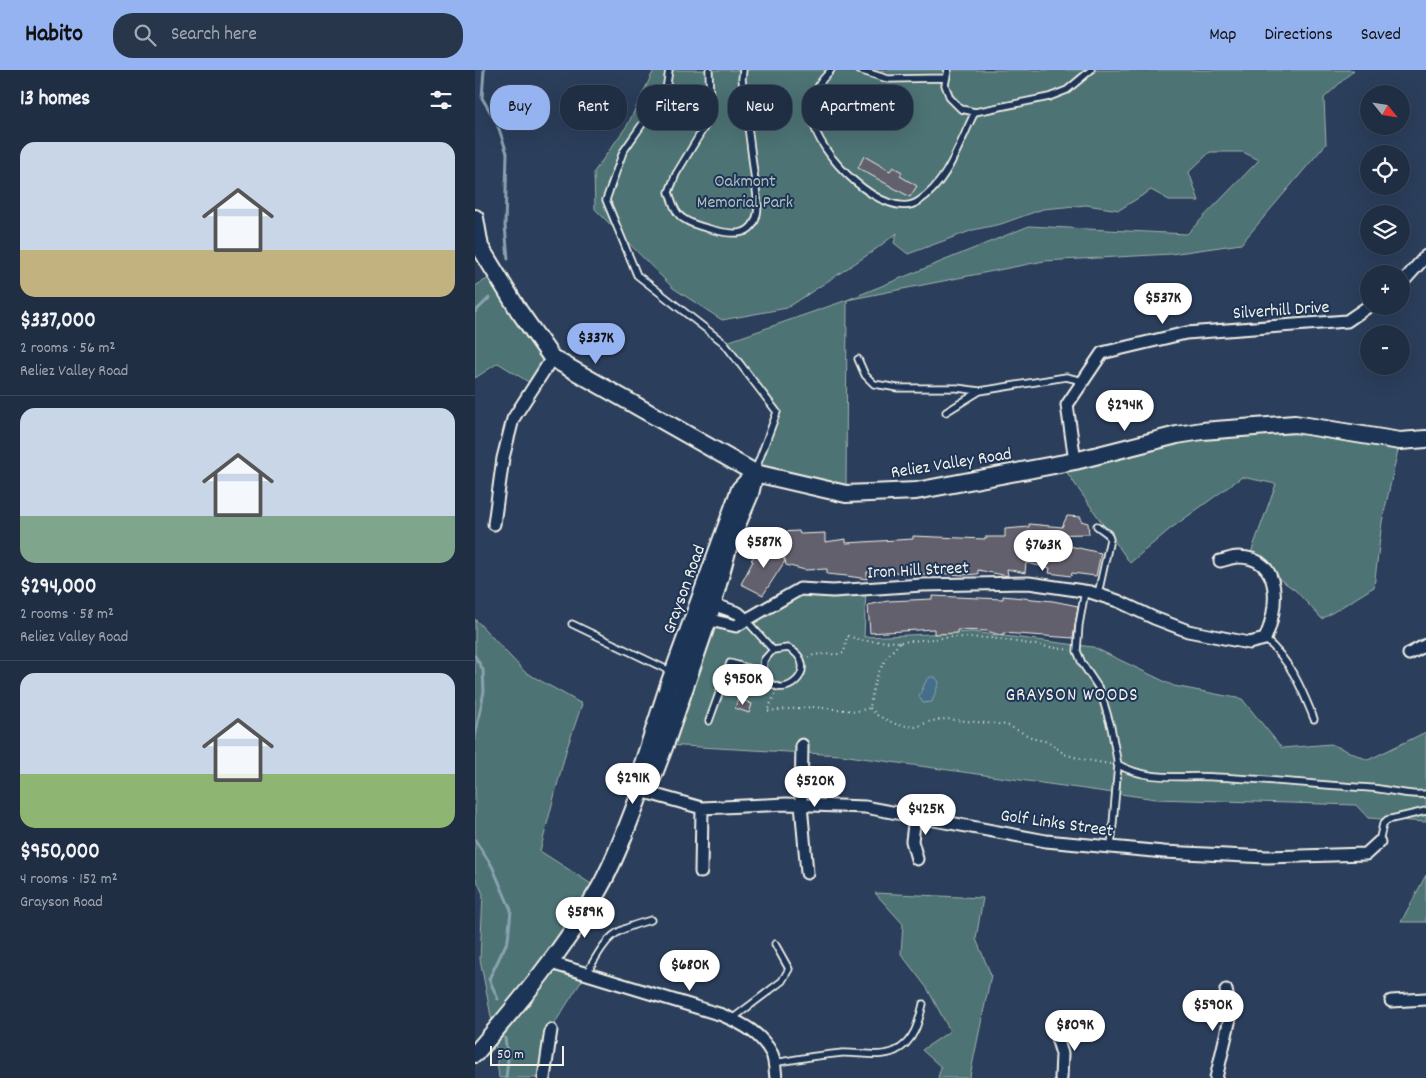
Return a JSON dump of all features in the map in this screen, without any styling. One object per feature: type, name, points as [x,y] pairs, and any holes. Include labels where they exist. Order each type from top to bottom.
[{"type":"main road","name":"Reliez Valley Road","points":[[475,218],[480,247],[519,311],[552,358],[755,472],[846,494],[916,492],[1075,461],[1177,435],[1202,431],[1295,424],[1400,441],[1426,439]]},
{"type":"main road","name":"Grayson Road","points":[[475,1054],[551,963],[599,889],[641,791],[639,776],[681,676],[701,618],[740,489],[755,472]]},
{"type":"street","points":[[1410,274],[1426,256]]},
{"type":"street","name":"Silverhill Drive","points":[[1075,461],[1067,405],[1102,352],[1186,333],[1347,321],[1360,312]]},
{"type":"street","points":[[494,524],[503,458],[513,419],[552,358]]},
{"type":"street","points":[[1220,561],[1237,556],[1249,558],[1262,564],[1271,574],[1275,599],[1272,624],[1265,639]]},
{"type":"street","name":"Iron Hill Street","points":[[701,618],[736,626],[800,589],[833,591],[931,585],[1029,583],[1098,594],[1188,631],[1249,643],[1265,639]]},
{"type":"street","points":[[706,602],[738,614],[746,620]]},
{"type":"street","points":[[1409,654],[1426,645]]},
{"type":"street","points":[[802,744],[801,804],[807,873]]},
{"type":"street","name":"Golf Links Street","points":[[641,791],[702,808],[801,804],[865,807],[1046,841],[1173,853],[1307,857],[1366,854],[1379,842]]},
{"type":"street","points":[[701,872],[702,808]]},
{"type":"street","points":[[915,816],[912,841],[917,858]]},
{"type":"street","points":[[551,963],[732,1019],[748,1026],[755,1032],[772,1055],[776,1078]]},
{"type":"street","points":[[1216,1078],[1231,1014],[1226,990]]},
{"type":"street","points":[[1391,1001],[1426,999]]},
{"type":"street","points":[[544,1078],[551,1030]]},
{"type":"street","points":[[1055,1031],[1062,1054],[1061,1078]]},
{"type":"lane","points":[[669,70],[665,90],[623,152],[606,200],[637,275],[724,343],[777,412],[755,472]]},
{"type":"lane","points":[[709,70],[710,107],[705,126],[676,174],[669,192],[673,204],[683,219],[728,234],[739,235],[752,225],[758,216],[742,79],[743,70]]},
{"type":"lane","points":[[831,70],[819,84],[817,91],[813,118],[817,134],[832,160],[853,180],[869,193],[888,201],[907,206],[918,202],[929,192],[945,175],[975,112]]},
{"type":"lane","points":[[859,70],[888,79],[946,78]]},
{"type":"lane","points":[[947,70],[945,85],[950,98],[961,109],[975,112],[1049,97],[1067,90],[1091,70]]},
{"type":"lane","points":[[859,359],[865,375],[874,384],[898,388],[957,388],[980,391],[1066,377],[1083,381]]},
{"type":"lane","points":[[946,412],[980,391]]},
{"type":"lane","points":[[1097,526],[1108,534],[1110,539],[1098,594]]},
{"type":"lane","points":[[1085,591],[1079,625],[1077,652],[1101,690],[1111,727],[1117,765],[1111,847]]},
{"type":"lane","points":[[746,620],[773,650]]},
{"type":"lane","points":[[572,624],[681,676]]},
{"type":"lane","points":[[1265,639],[1283,657],[1302,689],[1314,719]]},
{"type":"lane","points":[[788,648],[798,654],[801,660],[802,670],[797,681],[788,687],[777,687],[767,681],[763,672],[764,660],[773,650],[788,648]]},
{"type":"lane","points":[[709,721],[729,663],[763,672]]},
{"type":"lane","points":[[1117,765],[1129,771],[1171,778],[1213,776],[1373,788],[1416,795],[1426,794]]},
{"type":"lane","points":[[1379,842],[1383,824],[1387,820],[1426,811]]},
{"type":"lane","points":[[586,974],[610,936],[625,927],[651,920]]},
{"type":"lane","points":[[732,1019],[782,981],[789,969],[775,944]]},
{"type":"lane","points":[[773,1063],[838,1053],[881,1054],[895,1051],[906,1043],[917,1028],[923,1004]]},
{"type":"path","points":[[801,660],[814,654],[834,656],[844,653],[847,636],[865,641],[901,642],[953,638],[990,638],[1077,652]]},
{"type":"path","points":[[870,708],[872,690],[882,665],[901,642]]},
{"type":"path","points":[[777,687],[767,711],[813,707],[857,711],[870,708]]},
{"type":"path","points":[[870,708],[878,716],[897,725],[916,727],[931,721],[946,719],[1007,725],[1035,738],[1049,742],[1064,754],[1081,760],[1117,765]]},
{"type":"green space","name":"Oakmont Memorial Park","points":[[654,70],[1354,70],[1324,98],[1326,144],[1241,244],[1171,254],[1044,261],[847,300],[1029,226],[1187,234],[1259,160],[1243,152],[1210,152],[1189,172],[1199,201],[1171,201],[1151,190],[1119,210],[1086,205],[1043,209],[1001,224],[973,230],[908,254],[894,243],[897,233],[872,252],[787,308],[722,320],[673,288],[595,209],[594,172],[624,130],[627,130],[627,125],[637,105],[637,130],[718,130],[718,85],[647,85]]},
{"type":"green space","points":[[496,274],[552,358],[535,386],[498,363],[475,378],[475,286]]},
{"type":"green space","points":[[847,300],[846,494],[755,473],[777,412],[724,343]]},
{"type":"green space","points":[[1295,424],[1400,441],[1382,522],[1374,587],[1322,619],[1295,590],[1249,558],[1276,484],[1242,477],[1170,529],[1130,563],[1061,464],[1177,435]]},
{"type":"green space","points":[[800,589],[866,589],[864,637],[972,632],[1093,647],[1174,686],[1242,699],[1282,748],[1331,744],[1368,760],[1426,732],[1426,822],[1368,818],[1356,805],[1156,799],[841,755],[665,745],[708,621],[737,627]]},
{"type":"green space","points":[[475,619],[525,672],[582,704],[566,751],[540,851],[599,889],[551,963],[586,974],[551,1029],[542,1078],[499,1078],[494,1032],[480,959],[483,894],[475,876]]},
{"type":"green space","points":[[1426,875],[1426,922],[1401,922]]},
{"type":"green space","points":[[875,893],[983,898],[976,939],[991,975],[970,1076],[968,1078],[938,1078],[941,1067],[922,1050],[950,1031],[927,988],[901,954],[903,924]]},
{"type":"water","points":[[935,677],[939,682],[932,702],[923,703],[919,696],[927,679]]},
{"type":"building","points":[[864,156],[890,171],[893,167],[902,172],[900,176],[917,186],[910,197],[858,168]]},
{"type":"building","points":[[1067,516],[1081,517],[1081,521],[1088,523],[1089,534],[1035,535],[1034,538],[1101,553],[1096,576],[1072,573],[1071,576],[1049,573],[1050,568],[1026,563],[1025,573],[1007,569],[1008,576],[978,570],[978,574],[963,575],[936,573],[911,575],[889,571],[889,574],[867,572],[867,579],[827,574],[827,569],[805,570],[786,565],[779,532],[799,531],[800,534],[825,533],[825,542],[846,539],[846,543],[913,539],[913,536],[985,539],[985,537],[1005,537],[1005,529],[1029,527],[1029,524],[1062,527]]},
{"type":"building","points":[[769,539],[785,561],[763,595],[741,584],[753,561],[751,560]]},
{"type":"building","points":[[932,596],[1003,599],[1003,596],[1053,601],[1078,606],[1073,638],[1003,633],[1003,636],[987,631],[957,630],[957,633],[934,634],[934,629],[870,633],[868,605],[888,601],[932,599]]},
{"type":"building","points":[[738,698],[752,704],[749,713],[735,708]]},
{"type":"waterway","points":[[484,70],[482,98],[497,123],[507,153],[505,226],[508,259]]},
{"type":"waterway","points":[[475,312],[489,298]]},
{"type":"waterway","points":[[475,656],[483,670],[484,691],[475,737]]},
{"type":"waterway","points":[[475,840],[492,866],[511,910],[508,940],[489,979],[498,999]]},
{"type":"waterway","points":[[505,1038],[508,1060],[506,1078]]},
{"type":"district","name":"GRAYSON WOODS","points":[[1072,693]]}]
